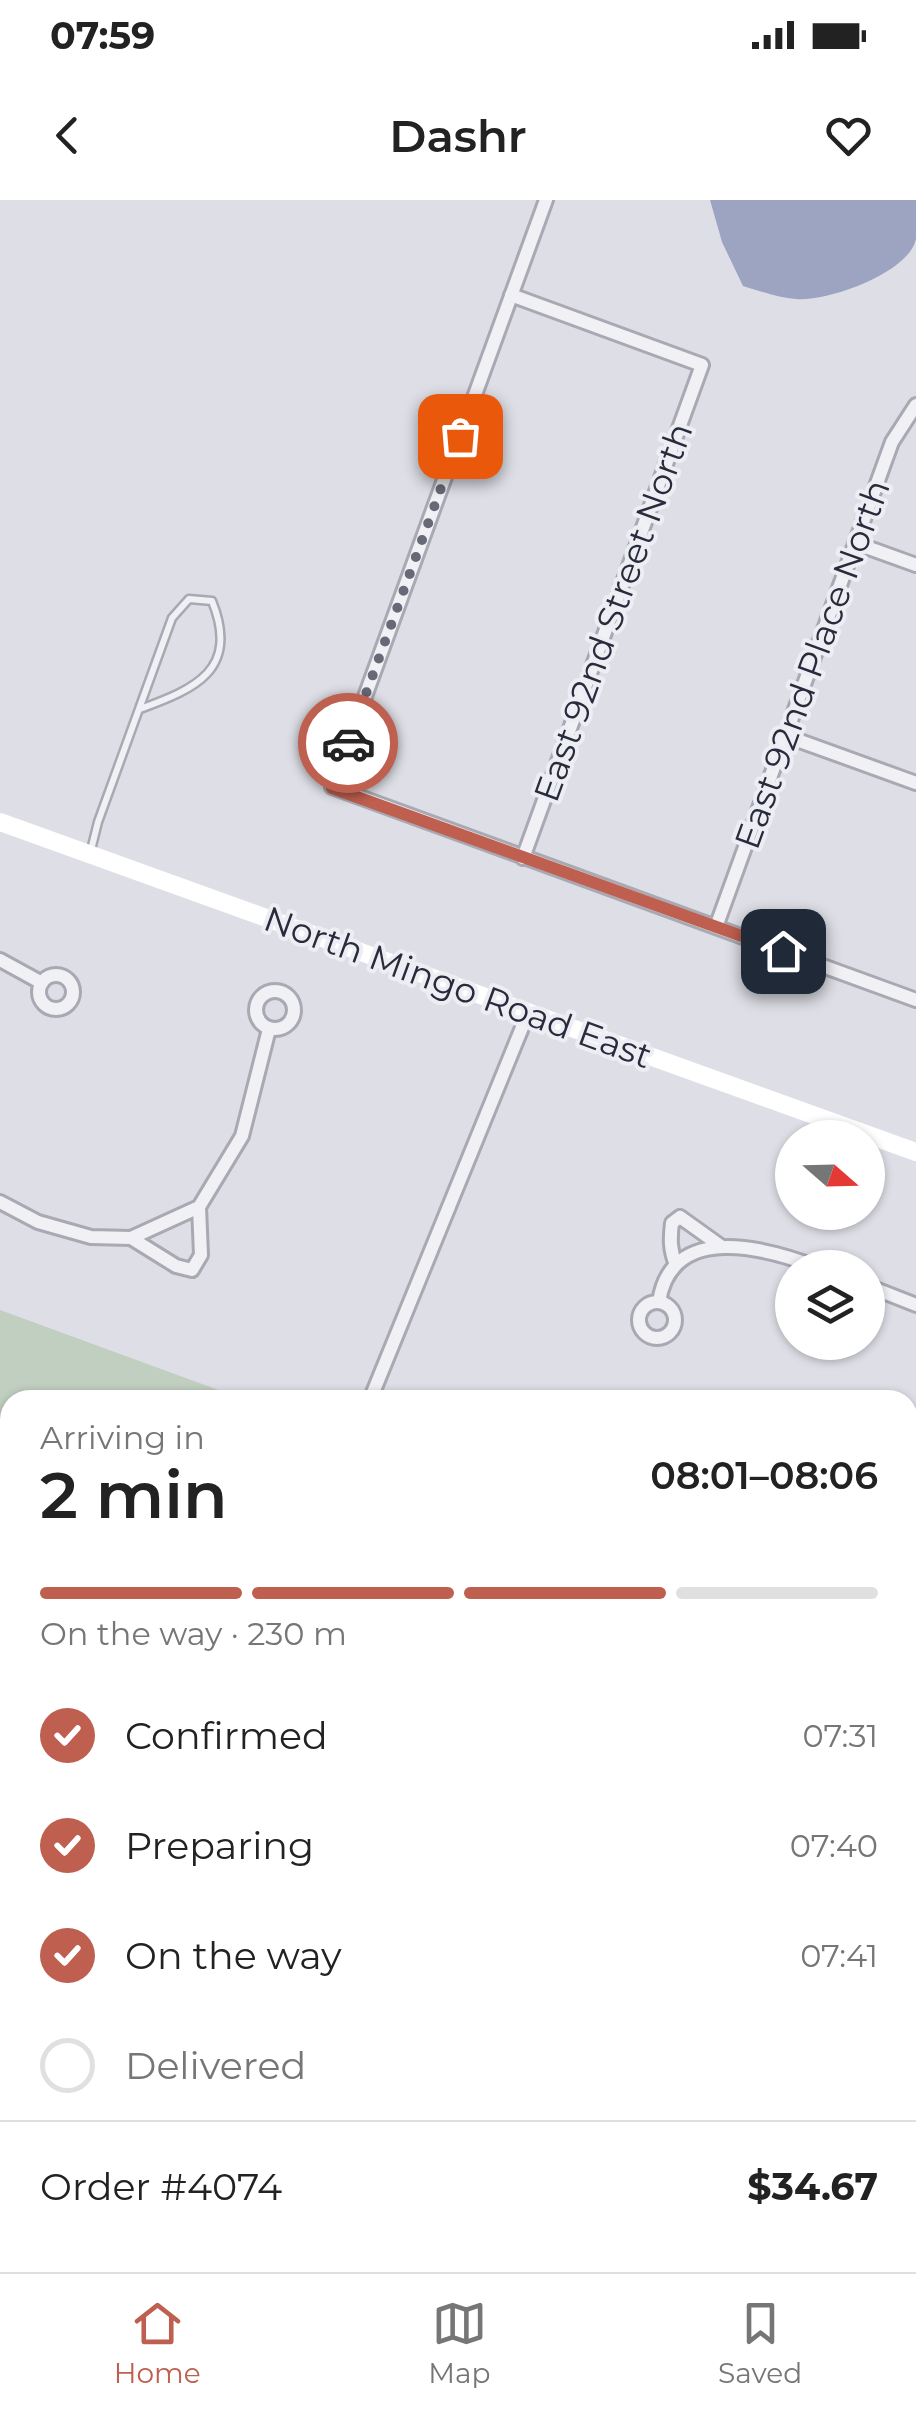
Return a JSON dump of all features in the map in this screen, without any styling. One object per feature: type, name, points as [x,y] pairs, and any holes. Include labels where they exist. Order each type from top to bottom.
[{"type":"street","points":[[546,200],[332,788],[916,1000]]},
{"type":"street","name":"East 92nd Street North","points":[[510,295],[702,365],[523,858]]},
{"type":"street","name":"East 92nd Place North","points":[[716,927],[892,442],[916,405]]},
{"type":"street","points":[[855,543],[916,565]]},
{"type":"street","points":[[786,736],[916,783]]},
{"type":"street","name":"North Mingo Road East","points":[[0,822],[916,1152]]},
{"type":"street","points":[[0,960],[42,983]]},
{"type":"street","points":[[374,1390],[528,1013]]},
{"type":"street","points":[[0,1202],[68,1232],[131,1238],[192,1270],[201,1255],[199,1207],[242,1136],[269,1028]]},
{"type":"street","points":[[131,1238],[199,1207]]},
{"type":"street","points":[[676,1265],[670,1250],[670,1234],[672,1224],[680,1217],[722,1247]]},
{"type":"street","points":[[659,1302],[666,1276],[696,1252],[722,1247],[775,1251]]},
{"type":"street","points":[[885,1293],[916,1305]]},
{"type":"lane","points":[[90,855],[140,709],[180,605],[202,598],[212,602],[220,644],[214,668],[199,684],[140,709]]},
{"type":"green space","points":[[0,1310],[218,1390],[0,1390]]},
{"type":"water","points":[[710,200],[916,200],[916,239],[899,263],[865,283],[810,299],[783,297],[743,286],[722,242]]},
{"type":"way so far","points":[[348,743],[460,436]]},
{"type":"route","points":[[348,743],[332,788],[783,951]]}]
